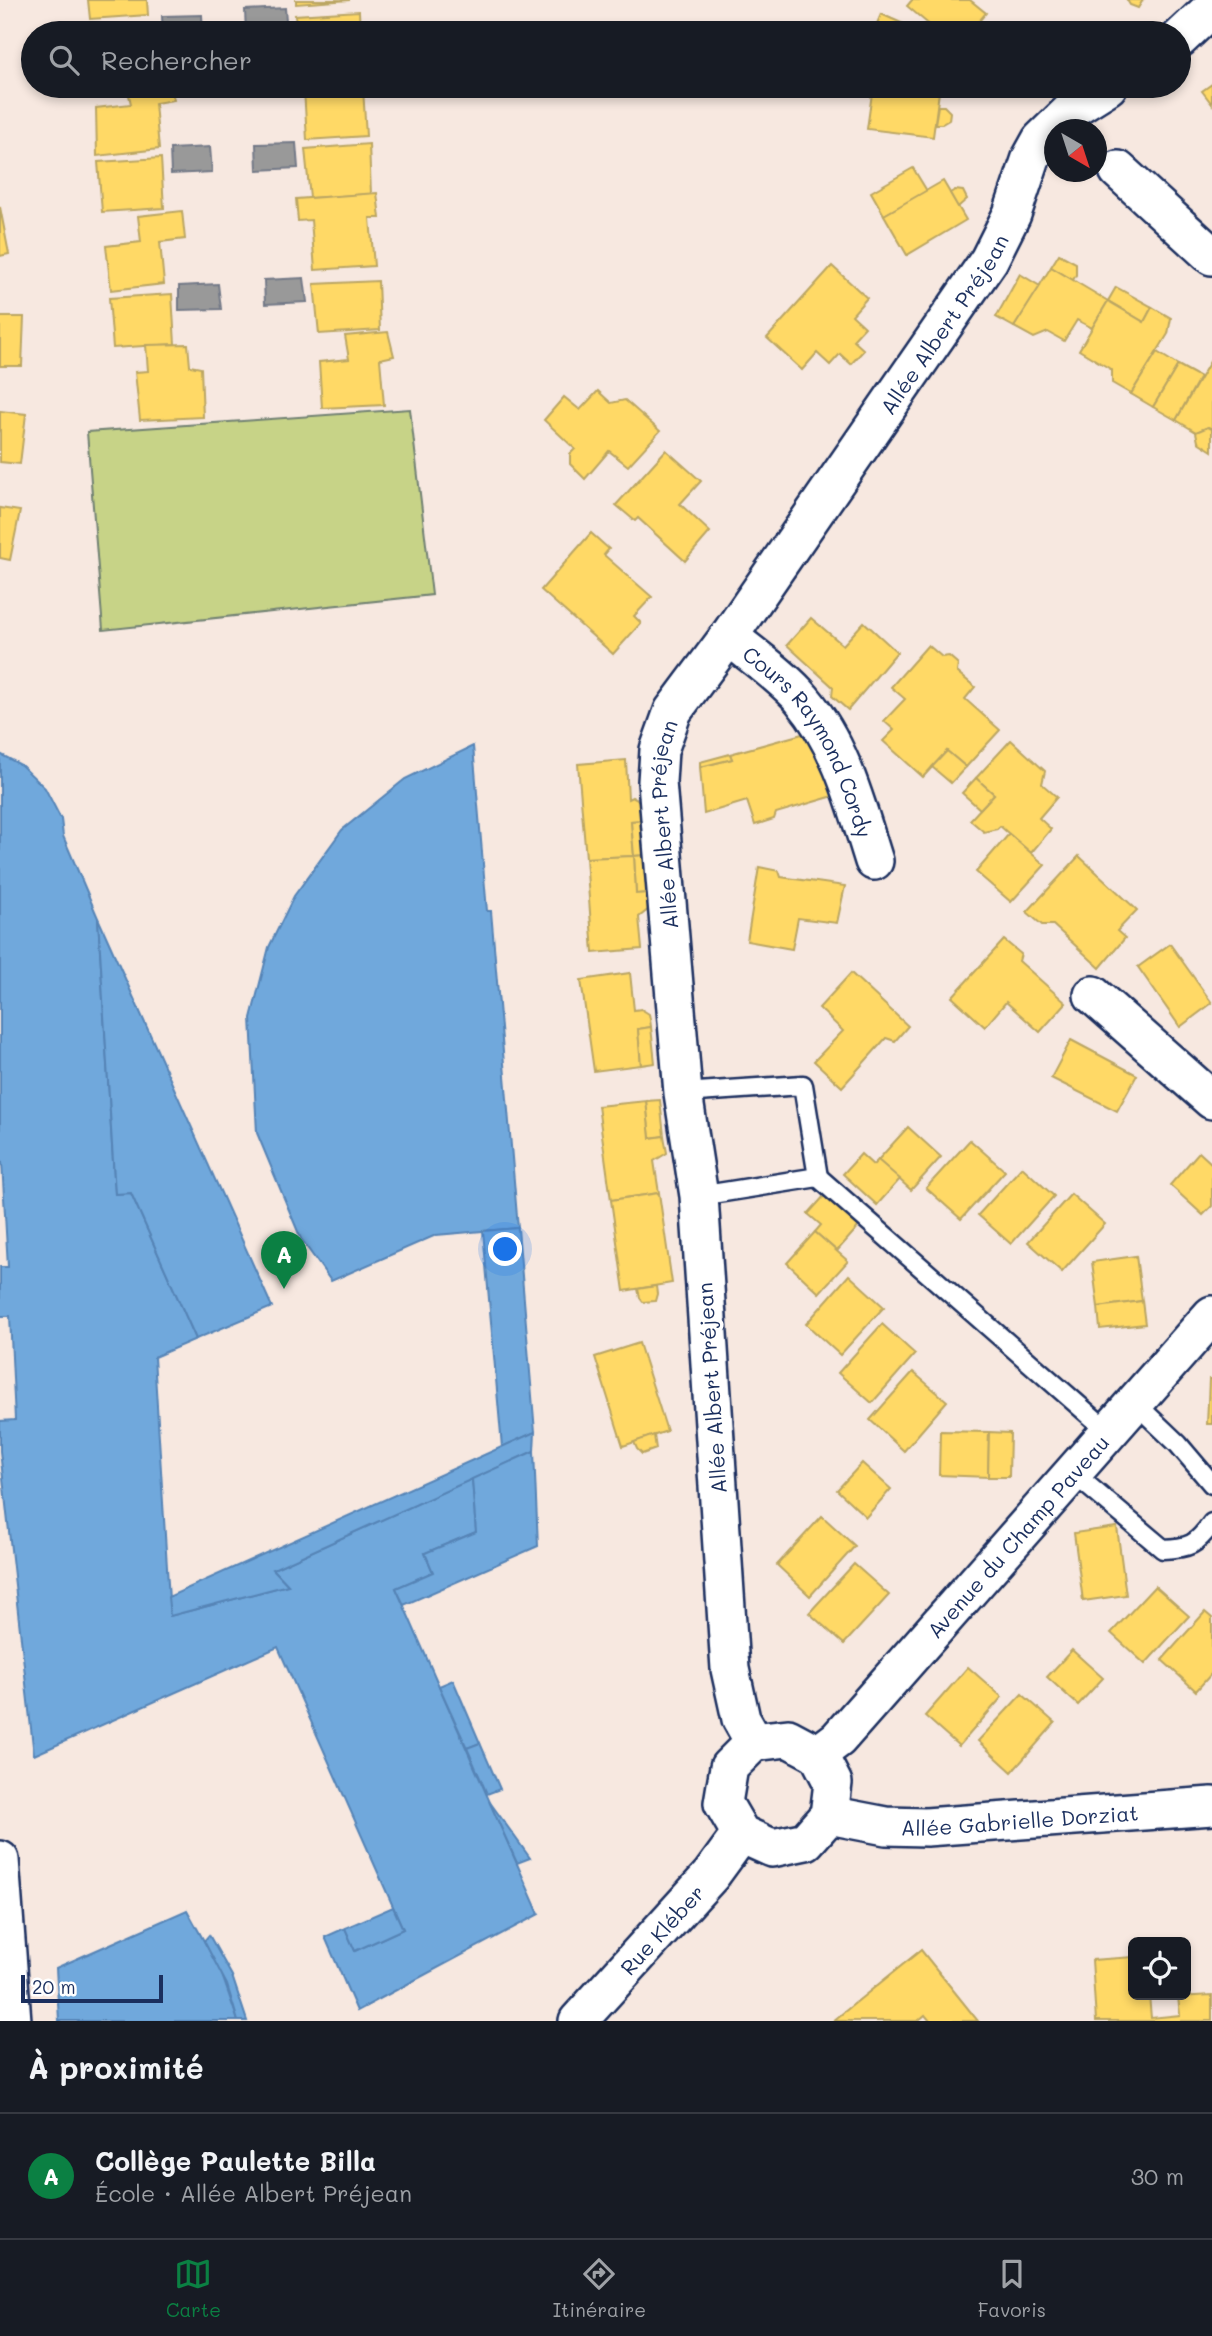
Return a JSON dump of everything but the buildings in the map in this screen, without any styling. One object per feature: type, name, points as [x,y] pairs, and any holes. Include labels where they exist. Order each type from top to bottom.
[{"type":"street","points":[[1191,28],[1212,8]]},
{"type":"street","name":"Allée Albert Préjean","points":[[754,1742],[741,1719],[730,1669],[699,1196],[683,1093],[657,782],[659,750],[673,711],[729,636],[989,260],[1012,214],[1031,158],[1041,140],[1076,106],[1089,98]]},
{"type":"street","points":[[1118,170],[1212,256]]},
{"type":"street","name":"Cours Raymond Cordy","points":[[729,636],[801,697],[831,740],[854,798],[874,861]]},
{"type":"street","points":[[1093,995],[1212,1100]]},
{"type":"street","name":"Avenue du Champ Paveau","points":[[818,1754],[838,1738],[1212,1315]]},
{"type":"street","points":[[788,1738],[818,1754],[833,1783],[829,1815],[806,1841],[772,1848],[741,1834],[723,1803],[729,1767],[754,1742],[788,1738]]},
{"type":"street","name":"Allée Gabrielle Dorziat","points":[[829,1815],[886,1826],[926,1827],[1212,1806]]},
{"type":"street","name":"Rue Kléber","points":[[578,2021],[711,1875],[741,1834]]},
{"type":"street","points":[[0,1860],[12,2021]]},
{"type":"lane","points":[[683,1093],[803,1085],[817,1177],[1109,1432]]},
{"type":"lane","points":[[699,1196],[817,1177]]},
{"type":"lane","points":[[1135,1402],[1178,1444],[1212,1484]]},
{"type":"lane","points":[[1073,1472],[1163,1549],[1186,1548],[1201,1538],[1212,1523]]},
{"type":"green space","points":[[410,409],[432,595],[103,630],[87,432]]},
{"type":"place","name":"Collège Paulette Billa","points":[[284,1289]]}]
